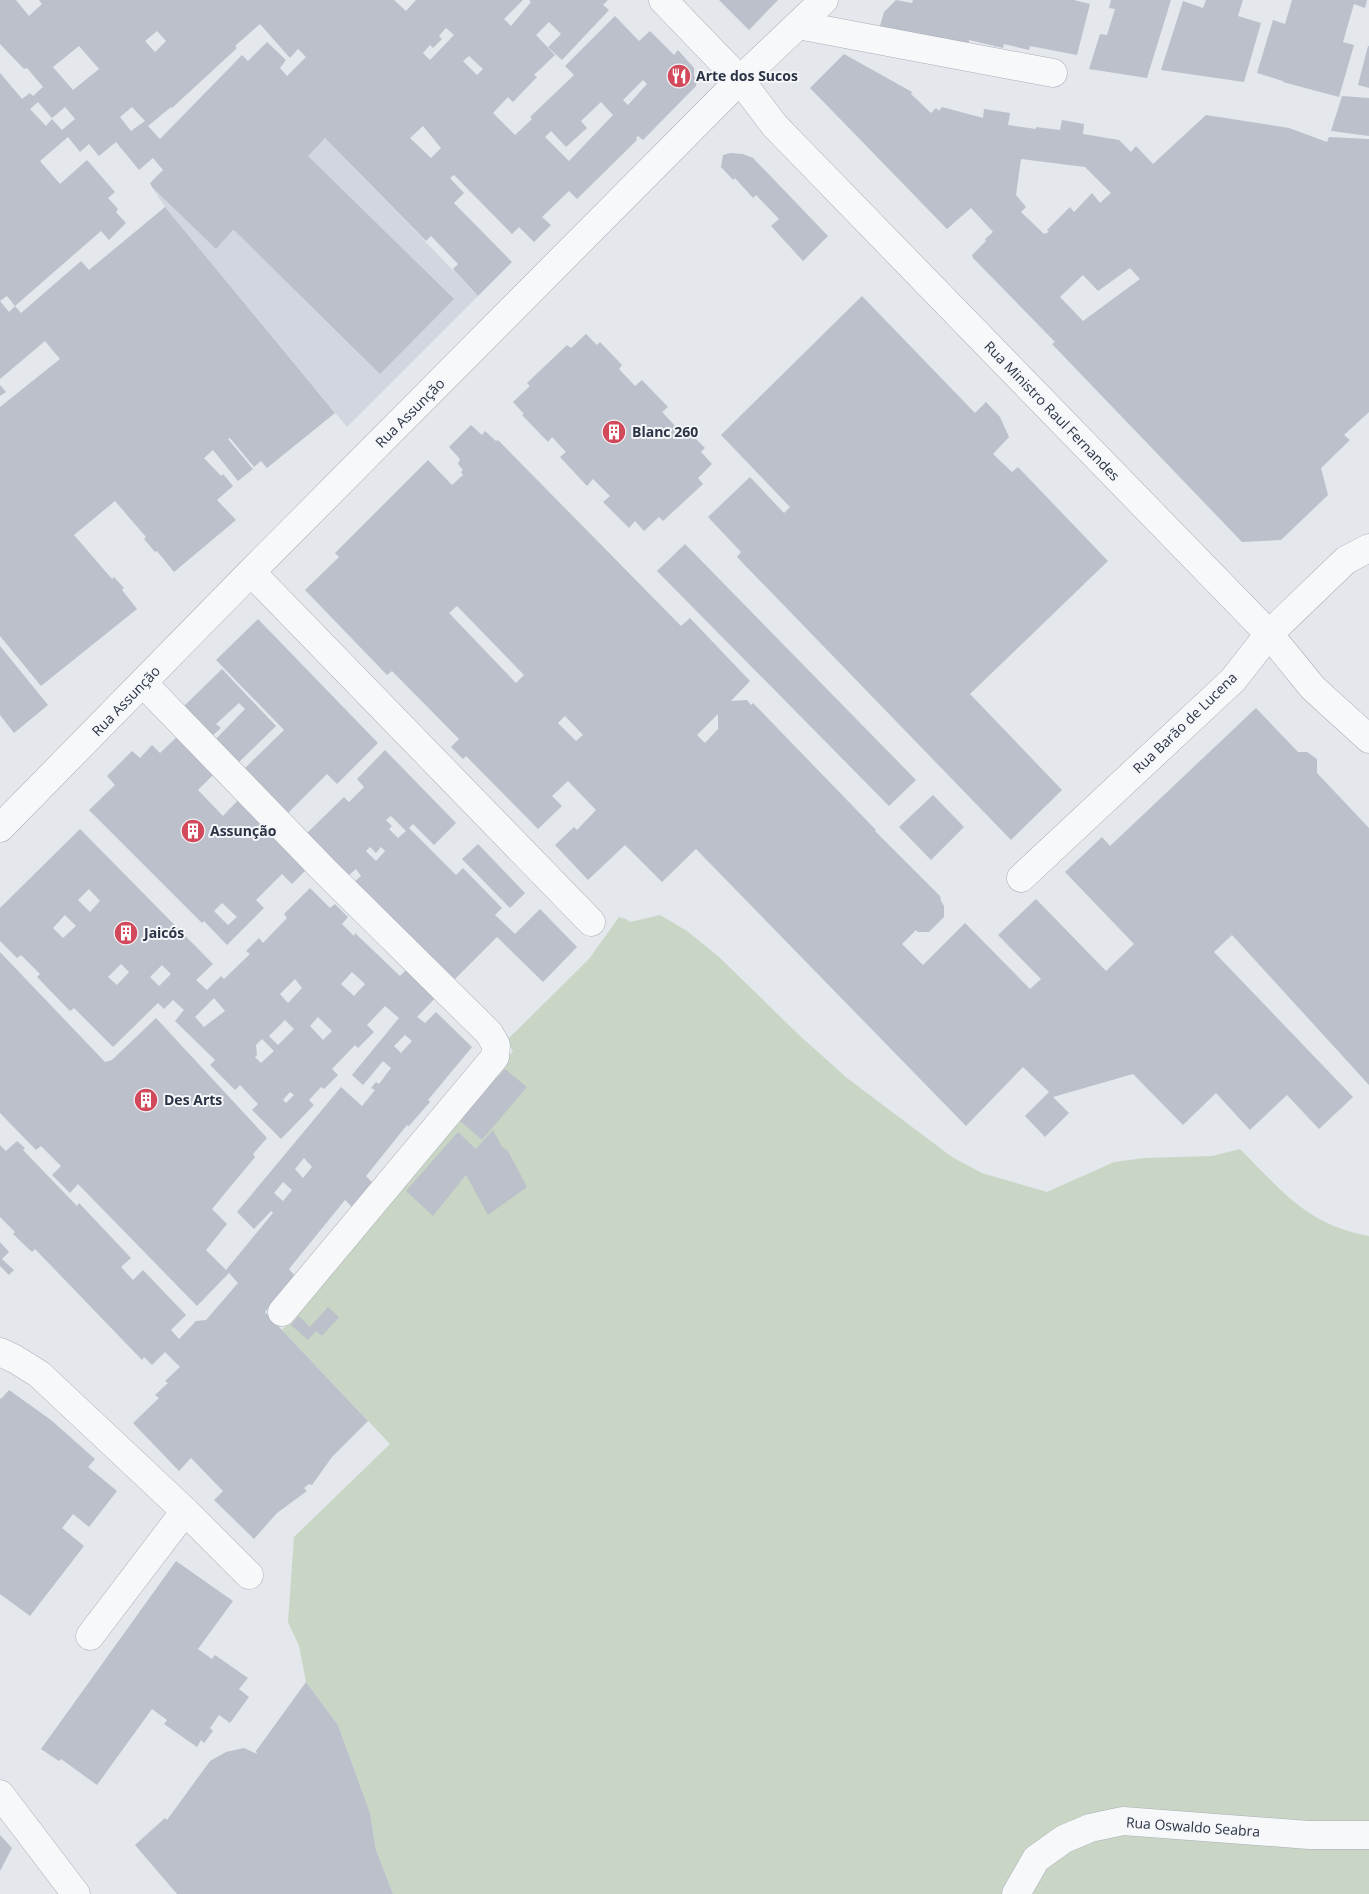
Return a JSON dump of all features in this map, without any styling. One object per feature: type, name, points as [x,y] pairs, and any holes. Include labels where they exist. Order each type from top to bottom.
[{"type":"street","name":"Rua Ministro Raul Fernandes","points":[[663,0],[740,80],[775,126],[1269,634],[1313,688],[1369,739]]},
{"type":"street","name":"Rua Assunção","points":[[0,828],[740,80],[824,0]]},
{"type":"street","points":[[798,26],[1053,73]]},
{"type":"street","name":"Rua Barão de Lucena","points":[[1021,878],[1233,680],[1269,634],[1346,560],[1369,548]]},
{"type":"street","points":[[252,572],[591,922]]},
{"type":"street","points":[[143,683],[325,871],[489,1033],[496,1045],[495,1057],[282,1312]]},
{"type":"street","points":[[0,1352],[39,1374],[185,1511],[249,1575]]},
{"type":"street","points":[[90,1636],[185,1511]]},
{"type":"street","points":[[0,1794],[76,1894]]},
{"type":"street","name":"Rua Oswaldo Seabra","points":[[1016,1894],[1036,1859],[1064,1839],[1090,1828],[1123,1821],[1308,1835],[1369,1835]]},
{"type":"shaded area","points":[[268,79],[478,296],[347,427],[165,207],[152,187]]},
{"type":"green space","points":[[660,915],[687,931],[719,957],[799,1035],[847,1078],[952,1157],[982,1173],[1047,1192],[1114,1162],[1144,1158],[1212,1156],[1240,1149],[1283,1192],[1312,1215],[1347,1231],[1369,1236],[1369,1894],[393,1894],[376,1850],[370,1813],[338,1725],[306,1682],[299,1646],[288,1622],[294,1537],[390,1444],[282,1330],[513,1051],[506,1041],[589,959],[619,917],[630,922]]},
{"type":"building","points":[[0,0],[16,0],[29,16],[42,4],[39,0],[394,0],[406,11],[416,0],[523,0],[504,19],[511,26],[531,2],[529,0],[608,0],[603,5],[609,10],[562,60],[548,47],[561,34],[549,22],[536,35],[555,55],[534,75],[537,77],[513,102],[508,97],[493,113],[515,135],[532,119],[530,117],[574,75],[565,66],[615,16],[639,41],[650,31],[674,55],[678,50],[694,68],[694,76],[697,79],[696,86],[643,140],[638,136],[637,140],[577,199],[569,191],[542,217],[551,225],[534,242],[519,227],[512,234],[454,175],[450,178],[464,193],[454,203],[512,262],[478,296],[453,269],[458,264],[431,236],[426,241],[325,138],[308,156],[454,299],[380,374],[235,231],[233,230],[216,249],[152,187],[150,183],[163,170],[153,158],[139,170],[116,142],[99,156],[89,144],[80,152],[68,137],[40,161],[60,184],[87,160],[115,192],[108,198],[118,209],[116,212],[126,223],[109,240],[101,231],[15,306],[7,296],[0,301],[0,73],[22,99],[30,93],[33,96],[43,87],[27,68],[24,69],[0,44]],"holes":[[[260,24],[290,58],[298,49],[306,57],[287,76],[280,68],[286,60],[267,42],[248,61],[242,55],[160,139],[148,126],[172,108]],[[446,28],[454,35],[430,60],[423,53],[430,45],[433,48],[442,39],[439,36]],[[157,31],[166,41],[155,52],[145,41]],[[79,46],[99,69],[73,90],[53,67]],[[469,56],[483,69],[477,75],[463,61]],[[643,80],[647,84],[628,105],[623,100]],[[38,102],[52,118],[65,107],[75,119],[62,130],[52,119],[46,126],[30,109]],[[601,102],[613,115],[569,161],[545,137],[551,131],[566,147],[587,128],[581,121]],[[132,107],[145,121],[131,131],[120,117]],[[423,126],[441,148],[431,158],[410,138]]]},
{"type":"building","points":[[719,0],[778,0],[749,30]]},
{"type":"building","points":[[896,0],[912,3],[913,0],[1074,0],[1090,4],[1077,55],[1030,46],[1029,50],[1004,44],[1003,48],[969,40],[968,44],[947,39],[946,42],[877,36],[884,12]]},
{"type":"building","points":[[1111,0],[1171,0],[1147,78],[1089,69],[1100,34],[1107,35],[1115,9],[1109,8]]},
{"type":"building","points":[[1206,0],[1243,0],[1238,16],[1261,23],[1244,82],[1161,70],[1183,1],[1203,8]]},
{"type":"building","points":[[1292,0],[1367,0],[1365,8],[1354,4],[1343,42],[1354,45],[1339,97],[1257,73],[1273,20],[1285,24]]},
{"type":"building","points":[[1369,46],[1369,88],[1358,85]]},
{"type":"building","points":[[844,54],[912,92],[911,94],[931,113],[936,108],[939,111],[942,107],[983,118],[984,109],[1010,113],[1008,125],[1036,129],[1036,127],[1060,130],[1062,120],[1084,124],[1083,134],[1119,140],[1131,152],[1136,146],[1153,164],[1206,115],[1289,128],[1327,142],[1329,137],[1369,139],[1369,412],[1344,435],[1350,440],[1321,468],[1328,495],[1281,540],[1242,542],[1052,344],[1055,342],[973,258],[972,255],[993,232],[971,208],[947,229],[810,88]],"holes":[[[1021,159],[1085,167],[1111,193],[1100,203],[1092,193],[1074,212],[1070,207],[1047,230],[1049,232],[1044,234],[1021,212],[1026,207],[1016,195]],[[1130,268],[1140,279],[1083,321],[1060,297],[1083,275],[1098,291]]]},
{"type":"building","points":[[1342,96],[1369,98],[1369,136],[1331,131]]},
{"type":"building","points":[[730,153],[743,154],[753,158],[828,236],[803,261],[771,226],[779,219],[756,195],[753,198],[735,178],[733,180],[721,167],[723,155]]},
{"type":"building","points":[[165,207],[335,413],[267,468],[261,461],[254,467],[230,438],[228,439],[253,469],[238,481],[213,450],[204,458],[221,476],[223,474],[233,486],[217,500],[236,520],[174,572],[157,551],[155,552],[144,539],[146,537],[115,501],[74,535],[112,579],[114,577],[124,588],[122,590],[137,609],[41,686],[0,636],[0,407],[60,359],[45,341],[0,379],[0,301],[9,312],[15,306],[21,313],[81,261],[89,270]]},
{"type":"building","points":[[862,296],[975,413],[986,402],[1000,417],[1009,437],[993,454],[1012,472],[1018,467],[1108,561],[970,694],[1062,790],[1011,840],[737,557],[741,552],[708,517],[750,477],[784,513],[790,507],[721,435]]},
{"type":"building","name":"Blanc 260","points":[[586,334],[597,345],[600,342],[622,365],[619,369],[635,386],[642,380],[668,407],[662,412],[677,428],[683,426],[705,448],[701,452],[712,464],[698,478],[703,484],[663,521],[659,517],[644,531],[635,521],[629,528],[603,502],[610,496],[593,479],[587,486],[560,457],[566,452],[552,437],[548,442],[522,415],[524,414],[513,402],[530,386],[527,383],[567,345],[571,348]]},
{"type":"building","points":[[0,385],[6,392],[0,396]]},
{"type":"building","points":[[471,425],[482,435],[485,431],[496,441],[498,440],[681,626],[690,618],[750,681],[731,701],[747,700],[751,705],[753,703],[940,896],[944,906],[944,917],[929,932],[918,932],[916,930],[902,944],[923,965],[965,923],[1030,989],[1041,979],[998,935],[1036,899],[1106,971],[1134,944],[1065,872],[1102,837],[1110,846],[1256,708],[1298,752],[1307,752],[1317,759],[1317,773],[1369,828],[1369,1085],[1232,935],[1214,952],[1353,1097],[1319,1129],[1287,1095],[1250,1130],[1216,1093],[1183,1125],[1133,1074],[1053,1097],[1069,1113],[1045,1137],[1025,1116],[1049,1092],[1023,1067],[966,1126],[696,849],[662,882],[625,845],[588,880],[555,845],[574,827],[577,830],[596,810],[568,781],[552,796],[562,806],[538,829],[466,756],[463,759],[451,747],[459,739],[392,671],[387,675],[305,590],[339,557],[335,553],[428,460],[452,485],[463,475],[461,472],[463,470],[458,464],[460,459],[449,447]],"holes":[[[457,606],[524,675],[516,683],[449,613]],[[718,714],[718,729],[705,743],[697,735]],[[565,716],[583,735],[576,741],[558,723]]]},
{"type":"building","points":[[685,544],[916,780],[889,806],[657,571]]},
{"type":"building","points":[[258,619],[378,743],[337,784],[327,774],[286,815],[242,771],[284,730],[216,660]]},
{"type":"building","points":[[0,646],[48,705],[14,733],[0,715]]},
{"type":"building","points":[[222,669],[276,726],[236,765],[213,742],[245,709],[239,703],[216,724],[221,728],[210,738],[181,709]]},
{"type":"building","name":"Assunção","points":[[179,735],[216,772],[198,790],[223,816],[241,797],[310,866],[292,884],[282,874],[256,900],[264,908],[227,945],[204,921],[202,923],[89,810],[115,785],[107,776],[132,751],[140,758],[152,745],[160,753]],"holes":[[[222,903],[237,917],[228,925],[214,911]]]},
{"type":"building","points":[[385,750],[456,823],[434,845],[413,824],[409,828],[456,875],[463,868],[502,908],[495,915],[515,934],[540,909],[577,947],[543,982],[497,937],[452,982],[353,883],[361,876],[356,869],[347,877],[305,835],[344,797],[349,802],[364,787],[357,779]],"holes":[[[391,816],[406,831],[398,838],[389,829],[392,826],[386,820]],[[370,847],[376,853],[381,847],[385,851],[376,861],[366,851]]]},
{"type":"building","points":[[933,795],[964,827],[931,860],[899,827]]},
{"type":"building","points":[[80,829],[213,964],[196,980],[207,990],[221,976],[224,979],[250,954],[246,951],[259,938],[263,943],[287,918],[284,914],[310,888],[330,908],[335,904],[348,917],[342,924],[354,936],[355,933],[400,976],[409,967],[439,994],[417,1017],[425,1023],[436,1012],[472,1047],[428,1100],[430,1102],[409,1126],[407,1125],[366,1176],[372,1182],[352,1207],[345,1200],[289,1269],[295,1276],[265,1312],[368,1421],[332,1457],[312,1485],[309,1484],[304,1488],[307,1491],[277,1513],[254,1539],[214,1500],[223,1491],[191,1458],[179,1471],[133,1423],[159,1398],[155,1395],[168,1383],[165,1381],[180,1367],[165,1352],[152,1365],[144,1357],[142,1360],[35,1249],[32,1252],[13,1234],[15,1232],[0,1217],[0,1145],[6,1151],[17,1141],[25,1148],[23,1150],[77,1206],[79,1203],[131,1258],[121,1267],[133,1280],[143,1270],[186,1315],[171,1330],[179,1339],[196,1321],[206,1320],[238,1283],[229,1273],[197,1306],[78,1184],[70,1193],[52,1175],[61,1166],[41,1146],[36,1150],[0,1113],[0,952],[105,1062],[112,1060],[156,1018],[267,1138],[253,1154],[255,1157],[212,1209],[227,1224],[206,1250],[226,1270],[273,1213],[271,1211],[254,1229],[237,1212],[341,1087],[362,1106],[375,1090],[371,1088],[376,1082],[379,1084],[391,1068],[383,1061],[363,1085],[352,1075],[399,1018],[385,1006],[367,1025],[374,1032],[358,1048],[355,1045],[332,1069],[338,1075],[324,1089],[321,1087],[309,1100],[314,1105],[281,1139],[252,1110],[258,1104],[240,1085],[235,1090],[210,1065],[215,1060],[175,1021],[184,1010],[173,1000],[164,1009],[158,1003],[113,1047],[74,1008],[70,1011],[37,977],[40,974],[21,955],[17,958],[0,941],[0,908]],"holes":[[[89,889],[100,901],[90,912],[78,900]],[[65,915],[76,926],[63,938],[53,928]],[[121,964],[129,972],[117,985],[108,977]],[[162,965],[171,974],[159,986],[150,977]],[[352,972],[365,984],[354,996],[341,984]],[[295,979],[302,988],[288,1003],[280,994]],[[214,998],[225,1011],[204,1027],[195,1017]],[[318,1017],[332,1031],[323,1040],[310,1026]],[[285,1020],[294,1029],[278,1045],[269,1036]],[[405,1035],[412,1041],[401,1053],[394,1046]],[[262,1039],[274,1051],[261,1063],[255,1057],[257,1055],[256,1045]],[[290,1092],[294,1095],[286,1103],[283,1100]],[[304,1158],[312,1167],[303,1178],[295,1169]],[[283,1182],[292,1190],[283,1201],[274,1193]]]},
{"type":"building","points":[[478,844],[525,893],[510,908],[462,859]]},
{"type":"building","points":[[505,1069],[527,1087],[482,1140],[459,1120],[497,1075],[499,1076]]},
{"type":"building","points":[[493,1130],[502,1147],[508,1151],[527,1187],[488,1215],[466,1175],[433,1216],[406,1191],[458,1132],[476,1149]]},
{"type":"building","points":[[0,1242],[9,1252],[2,1259],[14,1270],[9,1275],[0,1266]]},
{"type":"building","points":[[328,1307],[339,1317],[322,1336],[316,1331],[308,1340],[291,1325],[299,1316],[310,1327]]},
{"type":"building","points":[[9,1390],[51,1420],[95,1459],[88,1467],[117,1491],[89,1527],[73,1514],[62,1528],[84,1546],[30,1616],[0,1594],[0,1398]]},
{"type":"building","points":[[176,1561],[233,1601],[198,1649],[212,1659],[215,1655],[248,1678],[239,1689],[249,1697],[230,1723],[219,1715],[210,1728],[213,1731],[204,1743],[201,1740],[197,1747],[164,1724],[167,1720],[152,1709],[97,1785],[61,1759],[59,1761],[41,1749]]},
{"type":"building","points":[[306,1682],[338,1725],[370,1813],[376,1850],[393,1894],[177,1894],[135,1845],[165,1818],[167,1820],[210,1761],[226,1752],[244,1748],[257,1754],[256,1751]]},
{"type":"building","points":[[0,1835],[12,1848],[0,1871]]},
{"type":"place","name":"Arte dos Sucos","points":[[679,76]]},
{"type":"place","name":"Blanc 260","points":[[614,432]]},
{"type":"place","name":"Assunção","points":[[193,831]]},
{"type":"place","name":"Jaicós","points":[[126,933]]},
{"type":"place","name":"Des Arts","points":[[146,1100]]}]
